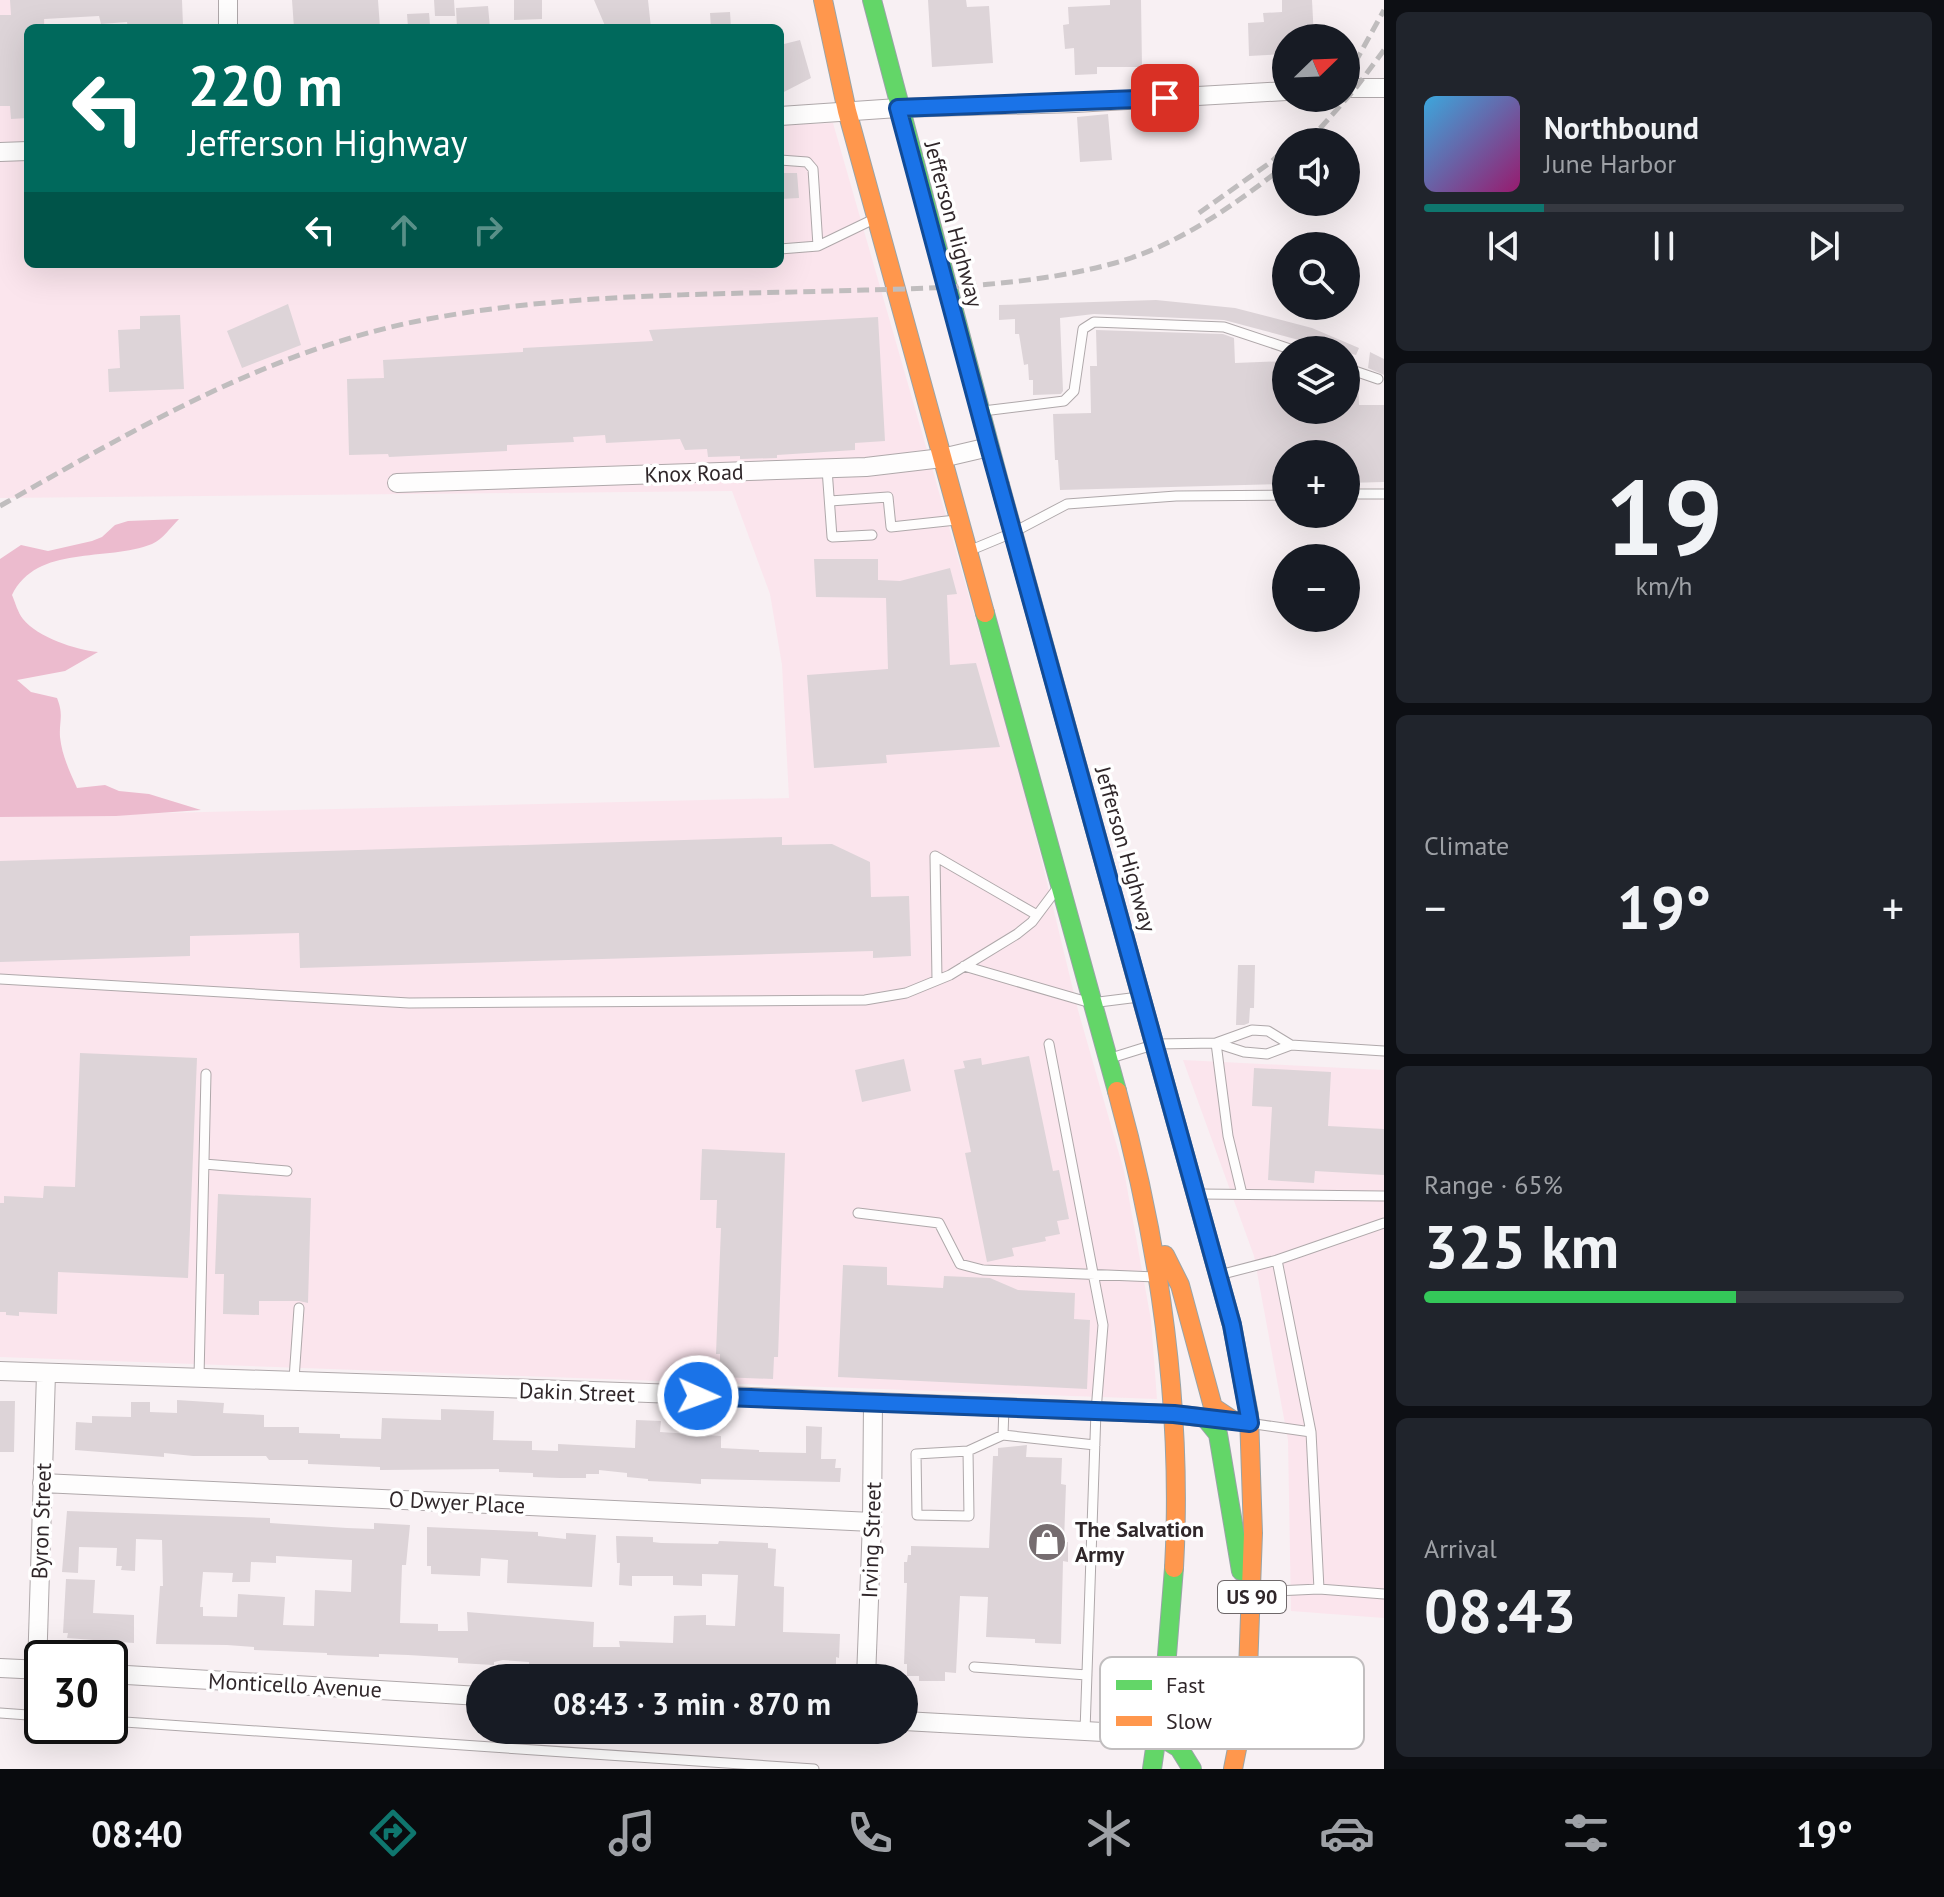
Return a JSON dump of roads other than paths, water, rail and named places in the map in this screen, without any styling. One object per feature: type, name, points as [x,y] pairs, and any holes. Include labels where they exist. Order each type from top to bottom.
[{"type":"main road","points":[[823,0],[847,111],[1139,1171],[1153,1238],[1174,1414],[1175,1532],[1167,1657]]},
{"type":"main road","name":"Jefferson Highway","points":[[872,0],[1012,533],[1232,1325],[1242,1422],[1252,1592],[1249,1657]]},
{"type":"main road","points":[[1153,1238],[1180,1285],[1213,1407],[1242,1422]]},
{"type":"main road","points":[[1205,1418],[1218,1434],[1241,1572],[1252,1592]]},
{"type":"main road","points":[[1152,1769],[1156,1749]]},
{"type":"main road","points":[[1182,1749],[1192,1769]]},
{"type":"main road","name":"Jefferson Highway","points":[[1233,1769],[1237,1749]]},
{"type":"street","points":[[228,0],[228,24]]},
{"type":"street","points":[[1360,88],[1384,88]]},
{"type":"street","points":[[784,116],[1272,92]]},
{"type":"street","points":[[0,152],[24,151]]},
{"type":"street","name":"Knox Road","points":[[397,483],[866,467],[942,458],[989,447]]},
{"type":"street","name":"Dakin Street","points":[[0,1371],[294,1379],[1004,1407],[1174,1414],[1242,1422]]},
{"type":"street","name":"Byron Street","points":[[40,1640],[46,1373]]},
{"type":"street","name":"Irving Street","points":[[867,1664],[873,1402]]},
{"type":"street","name":"O Dwyer Place","points":[[42,1483],[872,1522]]},
{"type":"street","points":[[0,1668],[24,1669]]},
{"type":"street","name":"Monticello Avenue","points":[[128,1675],[466,1695]]},
{"type":"street","points":[[918,1722],[1100,1732]]},
{"type":"lane","points":[[784,160],[807,162],[813,169],[818,246]]},
{"type":"lane","points":[[784,249],[818,246],[876,218]]},
{"type":"lane","points":[[980,411],[1064,401],[1074,391],[1083,329],[1094,322],[1224,327],[1272,343]]},
{"type":"lane","points":[[1360,373],[1378,379]]},
{"type":"lane","points":[[827,469],[832,537],[872,535]]},
{"type":"lane","points":[[1360,494],[1384,494]]},
{"type":"lane","points":[[968,551],[1012,533],[1067,504],[1176,496],[1272,495]]},
{"type":"lane","points":[[830,501],[888,497],[891,527],[959,519]]},
{"type":"lane","points":[[937,980],[935,856],[1037,915]]},
{"type":"lane","points":[[0,979],[409,1003],[865,1000],[906,993],[964,966],[1017,934],[1037,915],[1060,884]]},
{"type":"lane","points":[[964,966],[1091,1003],[1142,996]]},
{"type":"lane","points":[[1216,1043],[1252,1030],[1268,1031],[1291,1045]]},
{"type":"lane","points":[[1216,1043],[1228,1136],[1242,1194]]},
{"type":"lane","points":[[1108,1059],[1156,1044],[1216,1043],[1244,1052],[1267,1054],[1291,1045],[1384,1051]]},
{"type":"lane","points":[[1049,1044],[1103,1325],[1096,1411],[1085,1731]]},
{"type":"lane","points":[[199,1377],[206,1074]]},
{"type":"lane","points":[[204,1164],[287,1171]]},
{"type":"lane","points":[[1196,1194],[1384,1196]]},
{"type":"lane","points":[[858,1213],[939,1223],[960,1264],[983,1270],[1159,1277]]},
{"type":"lane","points":[[1219,1276],[1277,1260],[1384,1223]]},
{"type":"lane","points":[[1277,1260],[1311,1432],[1319,1589]]},
{"type":"lane","points":[[294,1379],[299,1308]]},
{"type":"lane","points":[[1003,1435],[1004,1407]]},
{"type":"lane","points":[[1242,1422],[1311,1432]]},
{"type":"lane","points":[[968,1451],[969,1516],[917,1515],[916,1454],[968,1451],[1003,1435],[1095,1445]]},
{"type":"lane","points":[[1252,1592],[1319,1589],[1384,1594]]},
{"type":"lane","points":[[974,1667],[1087,1675]]},
{"type":"lane","points":[[0,1713],[24,1715]]},
{"type":"lane","points":[[128,1722],[814,1769]]},
{"type":"railway","points":[[1360,54],[1384,10]]},
{"type":"railway","points":[[1320,128],[1384,50]]},
{"type":"railway","points":[[1199,213],[1272,161]]},
{"type":"railway","points":[[0,506],[204,395],[311,351],[366,333],[423,320],[533,304],[699,294],[927,288],[1054,276],[1115,263],[1161,246],[1226,209],[1272,175]]},
{"type":"place","name":"The Salvation Army","points":[[1047,1542]]}]
